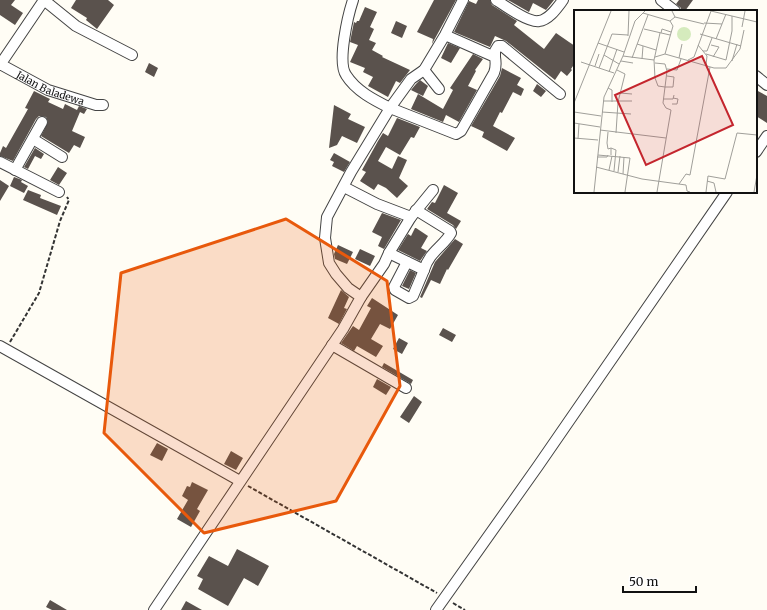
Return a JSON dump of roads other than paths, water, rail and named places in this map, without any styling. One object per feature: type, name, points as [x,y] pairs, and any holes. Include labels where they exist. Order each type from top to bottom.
[{"type":"street","points":[[0,64],[44,0],[76,26],[132,55]]},
{"type":"street","points":[[353,0],[344,38],[342,60],[345,74],[370,98],[390,108],[450,132],[458,133],[467,122],[496,69],[494,57],[498,46],[502,46],[560,94]]},
{"type":"street","points":[[361,297],[348,288],[329,263],[324,238],[327,217],[351,172],[390,108],[411,79],[424,70],[445,35],[463,0]]},
{"type":"street","points":[[496,0],[534,21],[540,21],[552,14],[562,0]]},
{"type":"street","points":[[661,0],[674,10]]},
{"type":"street","points":[[445,35],[494,57]]},
{"type":"street","name":"Jalan Baladewa","points":[[0,64],[48,90],[96,105],[103,105]]},
{"type":"street","points":[[424,70],[439,89]]},
{"type":"street","points":[[15,170],[42,122]]},
{"type":"street","points":[[757,151],[767,136]]},
{"type":"street","points":[[32,139],[62,156]]},
{"type":"street","points":[[0,162],[59,192]]},
{"type":"street","points":[[344,187],[377,204],[413,214],[450,231],[451,233],[445,243],[434,251],[425,265],[413,296],[409,298],[395,290],[394,287],[407,262]]},
{"type":"street","points":[[154,610],[332,345],[361,297],[381,269],[413,214],[433,190]]},
{"type":"street","points":[[436,610],[538,466],[726,193]]},
{"type":"street","points":[[389,254],[424,270]]},
{"type":"street","points":[[332,345],[406,388]]},
{"type":"street","points":[[3,348],[240,481]]}]
